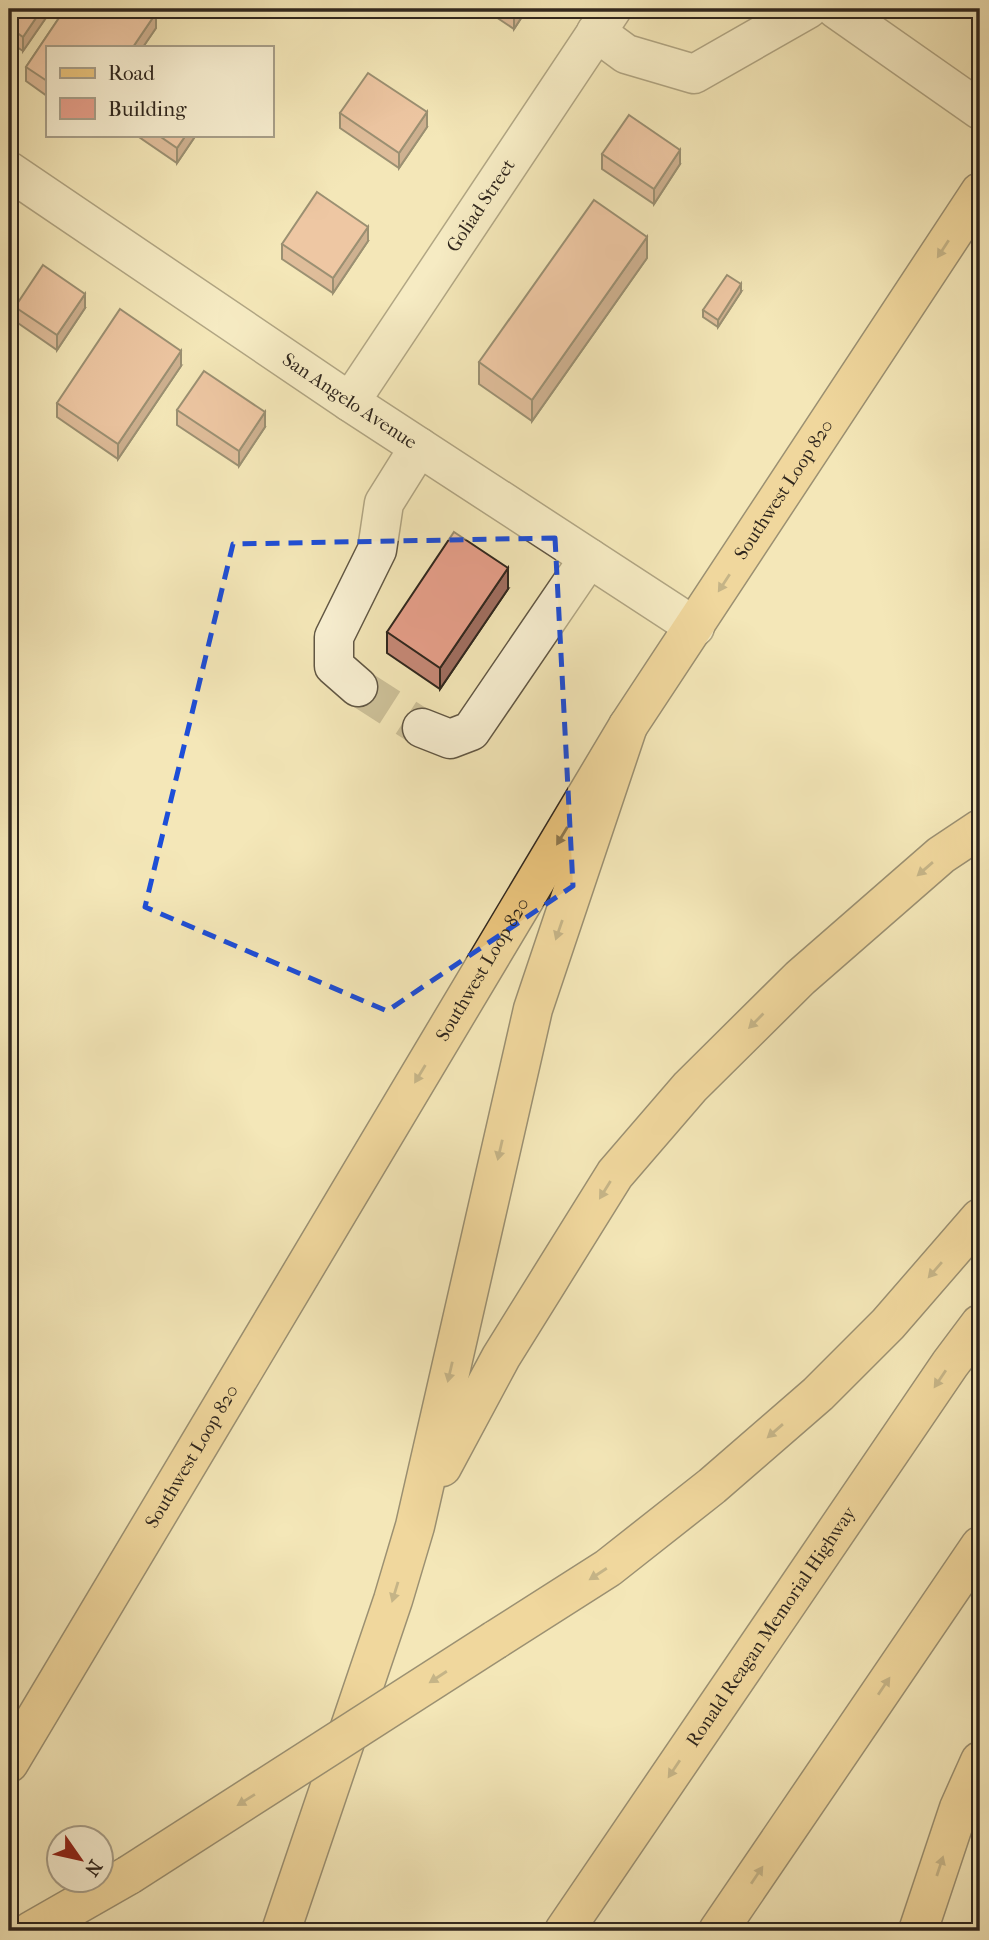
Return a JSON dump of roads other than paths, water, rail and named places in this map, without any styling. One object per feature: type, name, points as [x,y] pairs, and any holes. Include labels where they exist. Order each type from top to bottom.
[{"type":"main road","name":"Southwest Loop 820","points":[[9,1763],[628,726],[980,192]]},
{"type":"main road","points":[[281,1931],[393,1600],[415,1526],[533,1009],[628,726]]},
{"type":"main road","points":[[415,1526],[449,1452],[501,1357],[615,1174],[690,1087],[800,978],[942,855],[980,829]]},
{"type":"main road","points":[[31,1931],[129,1875],[608,1568],[712,1486],[808,1402],[888,1324],[980,1218]]},
{"type":"main road","name":"Ronald Reagan Memorial Highway","points":[[564,1931],[980,1324]]},
{"type":"main road","points":[[718,1931],[980,1546]]},
{"type":"main road","points":[[918,1931],[959,1808],[980,1761]]},
{"type":"street","points":[[604,21],[626,54],[694,74],[808,9]]},
{"type":"street","points":[[836,9],[980,110]]},
{"type":"street","name":"Goliad Street","points":[[350,402],[604,21]]},
{"type":"street","name":"San Angelo Avenue","points":[[9,171],[350,402],[695,626]]},
{"type":"street","points":[[358,687],[334,666],[334,637],[377,550],[384,503],[419,447]]},
{"type":"street","points":[[422,728],[450,739],[471,731],[589,558]]},
{"type":"tunnel","points":[[358,687],[422,728]]}]
